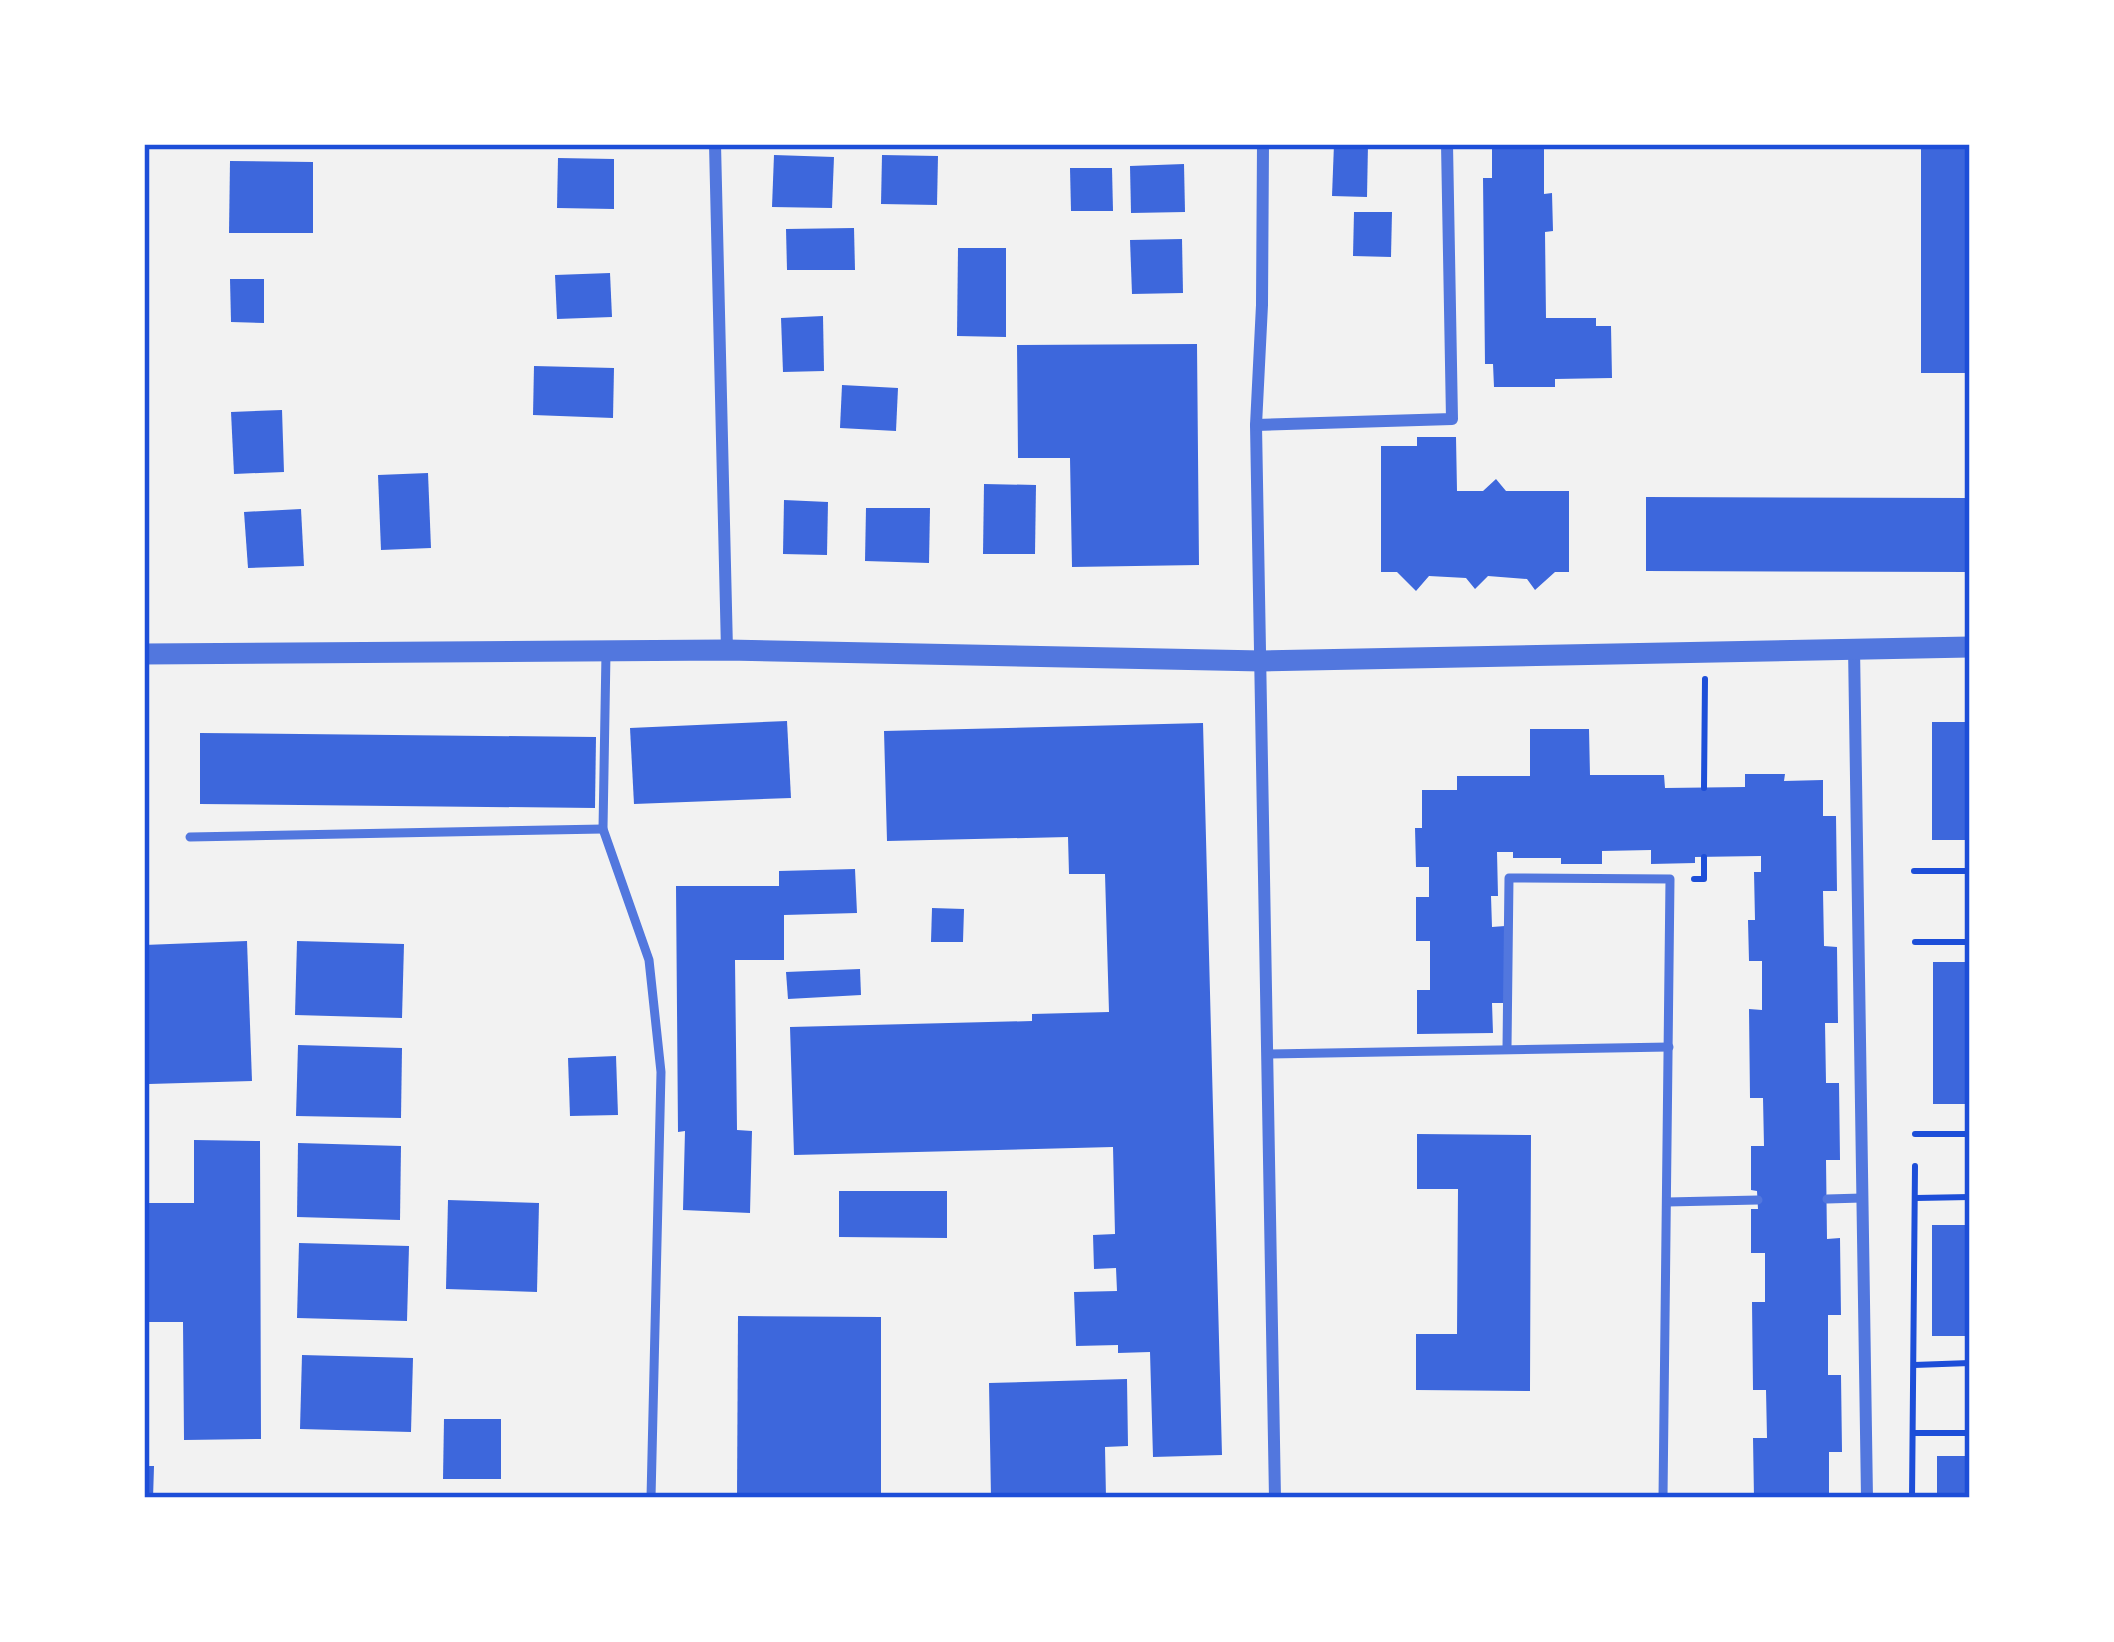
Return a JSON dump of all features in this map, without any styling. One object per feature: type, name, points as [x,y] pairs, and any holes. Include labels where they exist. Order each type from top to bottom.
[{"type":"street","points":[[715,144],[727,650]]},
{"type":"street","points":[[1263,144],[1256,425],[1275,1498]]},
{"type":"street","points":[[1256,425],[1452,419],[1447,144]]},
{"type":"street","points":[[144,654],[727,650],[1262,662],[1970,646]]},
{"type":"street","points":[[1854,647],[1867,1498]]},
{"type":"lane","points":[[606,653],[603,829],[649,960],[661,1072],[651,1498]]},
{"type":"lane","points":[[190,837],[603,829]]},
{"type":"lane","points":[[1508,1048],[1509,878],[1670,879],[1663,1498]]},
{"type":"lane","points":[[1268,1054],[1669,1047]]},
{"type":"lane","points":[[1827,1199],[1862,1198]]},
{"type":"lane","points":[[1667,1202],[1758,1200]]},
{"type":"path","points":[[1704,788],[1705,651]]},
{"type":"path","points":[[1914,871],[1970,871]]},
{"type":"path","points":[[1915,942],[1970,942]]},
{"type":"path","points":[[1915,1134],[1970,1134]]},
{"type":"path","points":[[1912,1498],[1915,1166]]},
{"type":"path","points":[[1916,1198],[1970,1198]]},
{"type":"path","points":[[1913,1365],[1970,1364]]},
{"type":"path","points":[[1913,1433],[1970,1433]]},
{"type":"building","points":[[1334,144],[1368,144],[1367,197],[1332,196]]},
{"type":"building","points":[[1483,144],[1544,144],[1544,194],[1552,193],[1553,231],[1545,232],[1546,318],[1596,318],[1596,326],[1611,326],[1612,378],[1555,379],[1555,387],[1494,387],[1493,364],[1485,364],[1483,178],[1492,178],[1492,149],[1483,149]]},
{"type":"building","points":[[1921,144],[1970,144],[1970,373],[1921,373]]},
{"type":"building","points":[[774,155],[834,157],[832,208],[772,207]]},
{"type":"building","points":[[882,155],[938,156],[937,205],[881,204]]},
{"type":"building","points":[[558,158],[614,159],[614,209],[557,208]]},
{"type":"building","points":[[230,161],[313,162],[313,233],[229,233]]},
{"type":"building","points":[[1184,164],[1185,212],[1131,213],[1130,166]]},
{"type":"building","points":[[1070,168],[1112,168],[1113,211],[1071,211]]},
{"type":"building","points":[[1354,212],[1392,212],[1391,257],[1353,256]]},
{"type":"building","points":[[854,228],[855,270],[787,270],[786,229]]},
{"type":"building","points":[[1182,239],[1183,293],[1132,294],[1130,240]]},
{"type":"building","points":[[958,248],[1006,248],[1006,337],[957,336]]},
{"type":"building","points":[[610,273],[612,317],[557,319],[555,275]]},
{"type":"building","points":[[230,279],[264,279],[264,323],[231,322]]},
{"type":"building","points":[[823,316],[824,371],[783,372],[781,318]]},
{"type":"building","points":[[1197,344],[1199,565],[1072,567],[1070,458],[1018,458],[1017,345]]},
{"type":"building","points":[[534,366],[614,368],[613,418],[533,415]]},
{"type":"building","points":[[842,385],[898,388],[896,431],[840,428]]},
{"type":"building","points":[[282,410],[284,472],[234,474],[231,412]]},
{"type":"building","points":[[1417,437],[1456,437],[1457,491],[1483,491],[1496,479],[1506,491],[1569,491],[1569,572],[1555,572],[1535,590],[1527,579],[1488,576],[1475,589],[1466,578],[1429,576],[1416,591],[1397,572],[1381,572],[1381,446],[1417,446]]},
{"type":"building","points":[[428,473],[431,548],[381,550],[378,475]]},
{"type":"building","points":[[984,484],[1036,485],[1035,554],[983,554]]},
{"type":"building","points":[[1646,497],[1970,498],[1970,572],[1646,571]]},
{"type":"building","points":[[784,500],[828,502],[827,555],[783,554]]},
{"type":"building","points":[[866,508],[930,508],[929,563],[865,561]]},
{"type":"building","points":[[301,509],[304,566],[248,568],[244,512]]},
{"type":"building","points":[[787,721],[791,798],[634,804],[630,728]]},
{"type":"building","points":[[1932,722],[1970,722],[1970,840],[1932,840]]},
{"type":"building","points":[[1203,723],[1222,1455],[1153,1457],[1150,1352],[1118,1353],[1118,1345],[1076,1346],[1074,1292],[1117,1291],[1116,1268],[1094,1269],[1093,1235],[1115,1234],[1113,1147],[794,1155],[790,1027],[1032,1021],[1032,1014],[1109,1012],[1105,874],[1069,874],[1068,837],[887,841],[884,731]]},
{"type":"building","points":[[1530,729],[1589,729],[1590,775],[1664,775],[1665,788],[1745,787],[1745,774],[1785,774],[1784,781],[1823,780],[1823,816],[1836,816],[1837,891],[1823,891],[1824,946],[1837,947],[1838,1023],[1825,1023],[1826,1083],[1839,1083],[1840,1160],[1826,1160],[1827,1239],[1840,1238],[1841,1315],[1828,1315],[1828,1375],[1841,1375],[1842,1452],[1829,1452],[1829,1498],[1754,1498],[1753,1438],[1767,1438],[1766,1390],[1753,1390],[1752,1302],[1765,1302],[1765,1253],[1751,1253],[1751,1209],[1758,1209],[1757,1191],[1751,1190],[1751,1146],[1764,1146],[1763,1098],[1750,1098],[1749,1009],[1762,1010],[1762,961],[1749,961],[1748,920],[1755,920],[1754,872],[1761,872],[1761,856],[1695,857],[1695,863],[1651,864],[1651,850],[1602,851],[1602,864],[1561,864],[1561,858],[1513,858],[1513,852],[1497,852],[1498,896],[1491,896],[1492,927],[1505,926],[1506,1003],[1492,1003],[1493,1033],[1417,1034],[1417,990],[1430,990],[1430,941],[1416,941],[1416,897],[1429,897],[1429,867],[1416,867],[1415,828],[1422,828],[1422,790],[1457,790],[1457,776],[1530,776]]},
{"type":"building","points":[[200,733],[596,737],[595,808],[200,804]]},
{"type":"building","points":[[855,869],[857,913],[784,915],[784,960],[735,960],[737,1130],[752,1131],[750,1213],[683,1210],[685,1131],[678,1132],[676,886],[779,886],[779,871]]},
{"type":"building","points":[[932,908],[964,909],[963,942],[931,942]]},
{"type":"building","points":[[247,941],[252,1081],[149,1084],[144,945]]},
{"type":"building","points":[[297,941],[404,944],[402,1018],[295,1015]]},
{"type":"building","points":[[1933,962],[1970,962],[1970,1104],[1933,1104]]},
{"type":"building","points":[[860,969],[861,995],[788,999],[786,972]]},
{"type":"building","points":[[298,1045],[402,1048],[401,1118],[296,1116]]},
{"type":"building","points":[[616,1056],[618,1115],[570,1116],[568,1058]]},
{"type":"building","points":[[1417,1134],[1531,1135],[1530,1391],[1416,1390],[1416,1334],[1457,1334],[1458,1189],[1417,1189]]},
{"type":"building","points":[[194,1140],[260,1141],[261,1439],[184,1440],[183,1322],[144,1322],[144,1203],[194,1203]]},
{"type":"building","points":[[298,1143],[401,1146],[400,1220],[297,1217]]},
{"type":"building","points":[[839,1191],[947,1191],[947,1238],[839,1237]]},
{"type":"building","points":[[448,1200],[539,1203],[537,1292],[446,1289]]},
{"type":"building","points":[[1932,1225],[1970,1225],[1970,1336],[1932,1336]]},
{"type":"building","points":[[299,1243],[409,1246],[407,1321],[297,1318]]},
{"type":"building","points":[[738,1316],[881,1317],[881,1498],[737,1498]]},
{"type":"building","points":[[302,1355],[413,1358],[411,1432],[300,1429]]},
{"type":"building","points":[[1127,1379],[1128,1446],[1105,1447],[1106,1498],[991,1498],[989,1383]]},
{"type":"building","points":[[444,1419],[501,1419],[501,1479],[443,1479]]},
{"type":"building","points":[[1937,1456],[1970,1456],[1970,1498],[1937,1498]]},
{"type":"building","points":[[144,1466],[154,1466],[153,1498],[144,1498]]}]
